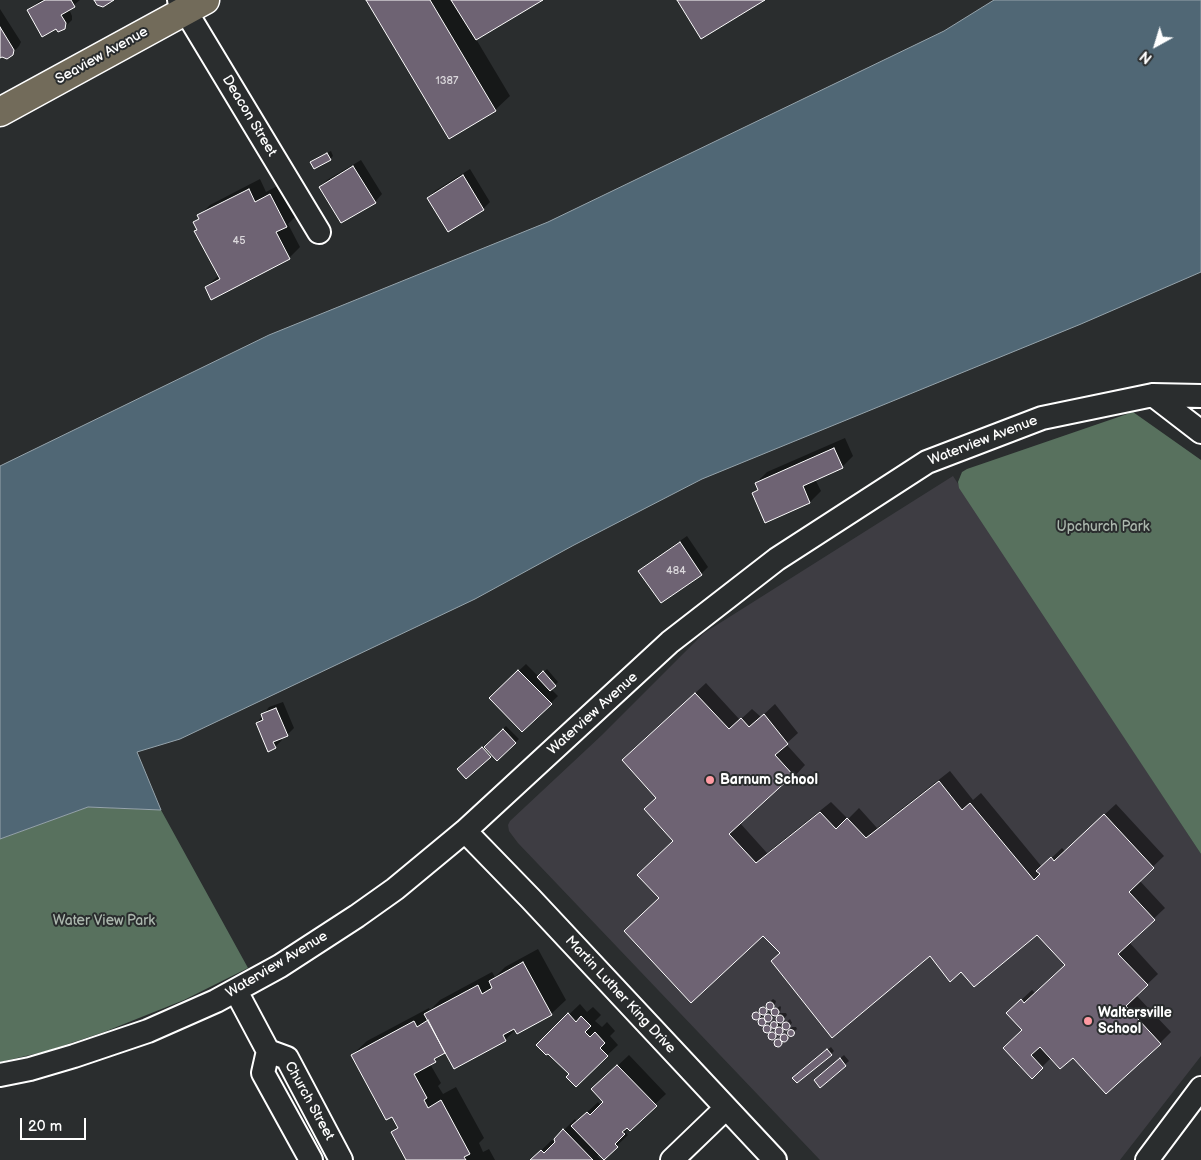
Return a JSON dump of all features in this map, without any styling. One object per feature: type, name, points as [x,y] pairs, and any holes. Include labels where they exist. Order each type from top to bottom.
[{"type":"main road","name":"Seaview Avenue","points":[[0,112],[190,4]]},
{"type":"street","name":"Deacon Street","points":[[190,4],[319,232]]},
{"type":"street","name":"Waterview Avenue","points":[[0,1075],[30,1069],[74,1056],[148,1031],[236,991],[280,966],[395,890],[465,831],[670,642],[777,559],[927,462],[1042,418],[1153,395],[1201,396]]},
{"type":"street","points":[[1153,395],[1201,432]]},
{"type":"street","name":"Martin Luther King Drive","points":[[465,831],[775,1160]]},
{"type":"street","name":"Church Street","points":[[236,991],[268,1051],[263,1073],[310,1160]]},
{"type":"street","name":"Church Street","points":[[268,1051],[287,1058],[341,1160]]},
{"type":"street","points":[[1147,1160],[1201,1088]]},
{"type":"street","points":[[672,1160],[726,1108]]},
{"type":"shaded area","points":[[953,476],[1201,854],[1201,1056],[1120,1160],[820,1160],[518,843],[509,831],[508,825],[510,821],[602,735],[704,633]]},
{"type":"green space","name":"Upchurch Park","points":[[1133,412],[1201,460],[1201,854],[959,488],[958,482],[962,472],[967,469]]},
{"type":"green space","name":"Water View Park","points":[[88,807],[161,810],[248,968],[184,1000],[104,1032],[47,1051],[0,1062],[0,839]]},
{"type":"water","points":[[994,0],[1201,0],[1201,272],[1081,324],[702,479],[475,599],[180,739],[137,752],[161,810],[88,807],[0,839],[0,466],[269,335],[548,222],[944,31]]},
{"type":"building","points":[[45,0],[71,0],[75,7],[61,15],[66,23],[65,29],[58,32],[56,29],[42,37],[27,10]]},
{"type":"building","points":[[94,0],[114,0],[103,7],[97,5]]},
{"type":"building","points":[[366,0],[430,0],[496,111],[449,139]]},
{"type":"building","points":[[451,0],[543,0],[476,40]]},
{"type":"building","points":[[677,0],[765,0],[701,39]]},
{"type":"building","points":[[0,27],[14,50],[13,55],[7,59],[0,58]]},
{"type":"building","points":[[327,153],[331,160],[314,169],[310,162]]},
{"type":"building","points":[[353,166],[376,203],[341,223],[319,187]]},
{"type":"building","points":[[463,175],[484,210],[448,232],[427,198]]},
{"type":"building","points":[[249,189],[255,202],[270,194],[287,227],[276,232],[290,259],[211,300],[205,287],[220,279],[194,231],[197,230],[193,222],[199,219],[197,215]]},
{"type":"building","points":[[834,448],[843,468],[803,486],[810,503],[765,523],[752,493],[758,490],[755,483]]},
{"type":"building","points":[[680,542],[702,575],[661,603],[638,571]]},
{"type":"building","points":[[518,670],[552,704],[522,732],[489,698]]},
{"type":"building","points":[[543,671],[556,686],[550,691],[537,677]]},
{"type":"building","points":[[695,693],[729,729],[741,718],[749,727],[764,714],[788,744],[775,755],[795,777],[793,779],[791,777],[729,834],[756,863],[820,812],[836,829],[847,818],[866,838],[939,781],[962,810],[970,803],[1034,880],[1040,874],[1036,871],[1051,857],[1054,861],[1104,814],[1154,868],[1129,892],[1155,920],[1118,954],[1148,985],[1126,1006],[1161,1044],[1106,1094],[1073,1058],[1060,1069],[1040,1047],[1031,1055],[1043,1068],[1032,1079],[1003,1048],[1022,1030],[1006,1013],[1021,999],[1024,1003],[1065,965],[1037,935],[974,987],[961,972],[950,982],[930,956],[832,1038],[771,961],[780,953],[763,936],[691,1003],[624,931],[659,898],[637,875],[673,841],[644,809],[656,798],[622,760]]},
{"type":"building","points":[[276,708],[288,736],[273,742],[276,748],[268,752],[256,723],[263,720],[261,714]]},
{"type":"building","points":[[503,729],[516,743],[497,761],[484,747]]},
{"type":"building","points":[[482,747],[491,757],[466,779],[457,769]]},
{"type":"building","points":[[523,962],[552,1015],[517,1034],[514,1029],[503,1035],[506,1041],[454,1069],[424,1014],[478,985],[482,994],[492,988],[489,981]]},
{"type":"building","points":[[770,1002],[774,1006],[770,1010],[766,1006]]},
{"type":"building","points":[[763,1007],[767,1011],[763,1015],[759,1011]]},
{"type":"building","points":[[775,1008],[779,1012],[775,1016],[771,1012]]},
{"type":"building","points":[[756,1012],[760,1016],[756,1020],[752,1016]]},
{"type":"building","points":[[568,1013],[576,1022],[581,1016],[591,1026],[585,1032],[590,1037],[595,1032],[605,1043],[600,1048],[608,1056],[576,1087],[566,1077],[569,1074],[536,1045]]},
{"type":"building","points":[[768,1014],[772,1018],[768,1022],[764,1018]]},
{"type":"building","points":[[780,1015],[784,1019],[780,1023],[776,1019]]},
{"type":"building","points":[[762,1018],[766,1022],[762,1026],[758,1022]]},
{"type":"building","points":[[428,1020],[445,1053],[434,1059],[436,1062],[414,1074],[427,1098],[424,1100],[428,1108],[441,1100],[470,1154],[464,1157],[466,1160],[406,1160],[391,1132],[398,1128],[392,1117],[386,1120],[351,1055],[414,1021],[417,1027]]},
{"type":"building","points":[[774,1021],[778,1025],[774,1029],[770,1025]]},
{"type":"building","points":[[786,1022],[790,1026],[786,1030],[782,1026]]},
{"type":"building","points":[[767,1025],[771,1029],[767,1033],[763,1029]]},
{"type":"building","points":[[779,1027],[783,1031],[779,1035],[775,1031]]},
{"type":"building","points":[[791,1029],[795,1033],[791,1037],[787,1033]]},
{"type":"building","points":[[772,1032],[776,1036],[772,1040],[768,1036]]},
{"type":"building","points":[[784,1034],[788,1038],[784,1042],[780,1038]]},
{"type":"building","points":[[778,1039],[782,1043],[778,1047],[774,1043]]},
{"type":"building","points":[[827,1049],[832,1055],[797,1083],[792,1078]]},
{"type":"building","points":[[840,1058],[846,1066],[820,1088],[814,1080]]},
{"type":"building","points":[[617,1065],[657,1106],[630,1131],[627,1128],[622,1132],[625,1134],[615,1144],[618,1147],[604,1160],[571,1126],[587,1112],[590,1115],[603,1102],[591,1089]]},
{"type":"building","points":[[563,1129],[593,1160],[530,1160],[541,1150],[544,1153],[555,1142],[554,1139]]},
{"type":"place","name":"Barnum School","points":[[710,780]]},
{"type":"place","name":"Waltersville School","points":[[1088,1021]]}]
